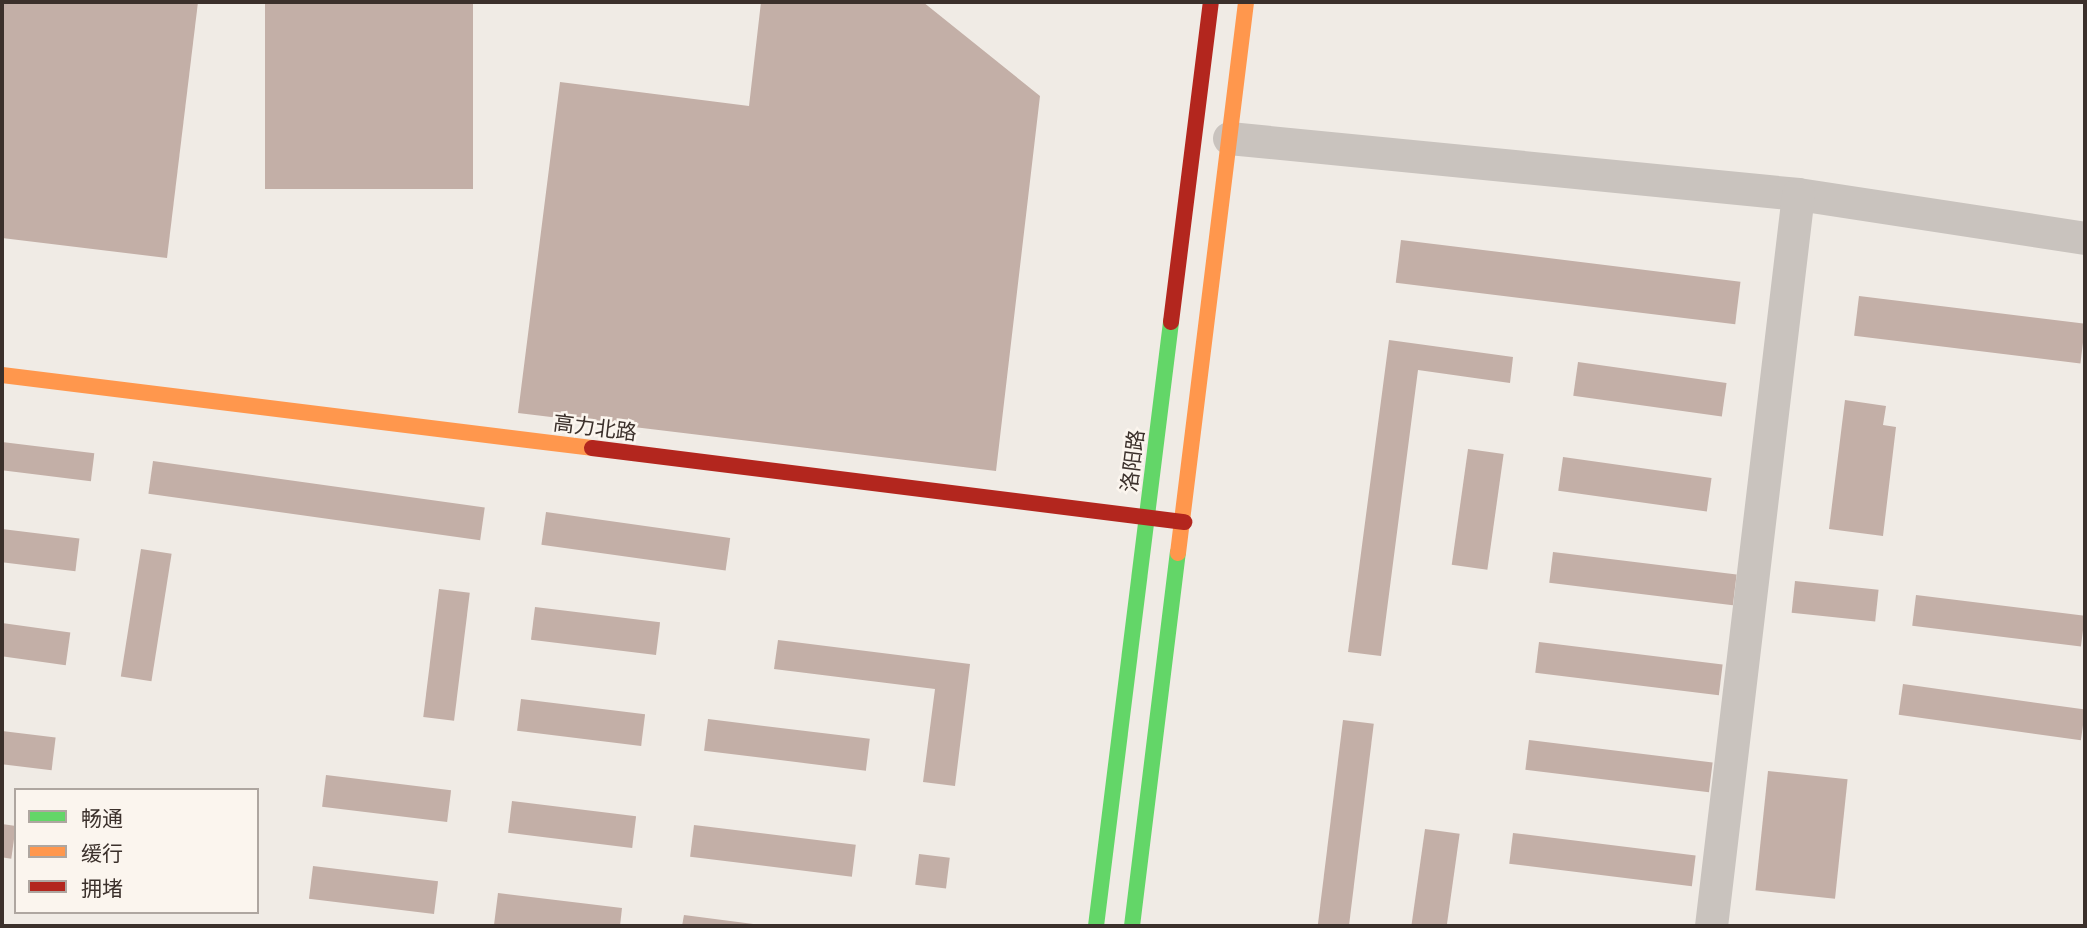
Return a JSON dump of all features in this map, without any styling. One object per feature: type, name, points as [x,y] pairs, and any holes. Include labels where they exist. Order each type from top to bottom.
[{"type":"street","name":"洛阳路","points":[[1096,926],[1211,2]]},
{"type":"street","points":[[1132,926],[1247,2]]},
{"type":"street","points":[[1229,138],[1798,194],[2085,238]]},
{"type":"street","points":[[1711,926],[1798,194]]},
{"type":"street","name":"高力北路","points":[[2,375],[1184,522]]},
{"type":"building","points":[[2,2],[198,2],[167,258],[2,238]]},
{"type":"building","points":[[265,2],[473,2],[473,189],[265,189]]},
{"type":"building","points":[[761,2],[923,2],[1040,96],[996,471],[518,413],[560,82],[749,106]]},
{"type":"building","points":[[1401,240],[1740,282],[1735,324],[1396,283]]},
{"type":"building","points":[[1859,296],[2085,324],[2080,363],[1854,336]]},
{"type":"building","points":[[1389,340],[1513,357],[1510,383],[1418,370],[1381,656],[1348,652]]},
{"type":"building","points":[[1578,362],[1727,383],[1722,417],[1573,396]]},
{"type":"building","points":[[1845,400],[1886,406],[1883,425],[1896,427],[1883,536],[1829,529]]},
{"type":"building","points":[[2,442],[94,453],[91,481],[2,470]]},
{"type":"building","points":[[1468,449],[1504,454],[1487,570],[1452,565]]},
{"type":"building","points":[[1563,457],[1712,478],[1707,512],[1558,491]]},
{"type":"building","points":[[153,461],[485,508],[480,540],[148,494]]},
{"type":"building","points":[[546,512],[730,538],[726,571],[541,545]]},
{"type":"building","points":[[2,529],[79,539],[75,571],[2,562]]},
{"type":"building","points":[[141,549],[172,554],[151,681],[121,676]]},
{"type":"building","points":[[1553,552],[1737,575],[1733,605],[1549,583]]},
{"type":"building","points":[[1795,581],[1879,590],[1875,622],[1792,613]]},
{"type":"building","points":[[439,589],[470,593],[454,721],[423,717]]},
{"type":"building","points":[[1916,595],[2085,616],[2081,646],[1912,626]]},
{"type":"building","points":[[535,607],[660,622],[656,655],[531,640]]},
{"type":"building","points":[[2,623],[70,633],[66,665],[2,656]]},
{"type":"building","points":[[778,640],[970,664],[955,786],[923,782],[935,689],[774,669]]},
{"type":"building","points":[[1539,642],[1723,665],[1719,695],[1535,673]]},
{"type":"building","points":[[1903,684],[2085,710],[2081,740],[1899,715]]},
{"type":"building","points":[[521,699],[645,714],[641,746],[517,731]]},
{"type":"building","points":[[708,719],[870,739],[866,771],[704,751]]},
{"type":"building","points":[[1343,720],[1374,724],[1349,926],[1318,925]]},
{"type":"building","points":[[2,731],[56,738],[52,770],[2,764]]},
{"type":"building","points":[[1529,740],[1713,763],[1709,792],[1525,770]]},
{"type":"building","points":[[1768,771],[1848,779],[1835,899],[1755,890]]},
{"type":"building","points":[[326,775],[451,790],[447,822],[322,807]]},
{"type":"building","points":[[512,801],[636,816],[632,848],[508,833]]},
{"type":"building","points":[[2,824],[14,826],[11,859],[2,857]]},
{"type":"building","points":[[694,825],[856,845],[852,877],[690,857]]},
{"type":"building","points":[[1425,829],[1460,834],[1447,926],[1411,926]]},
{"type":"building","points":[[1513,833],[1696,855],[1692,886],[1509,864]]},
{"type":"building","points":[[919,854],[950,858],[946,889],[915,885]]},
{"type":"building","points":[[313,866],[438,881],[434,914],[309,899]]},
{"type":"building","points":[[498,893],[622,908],[620,926],[494,925]]},
{"type":"building","points":[[684,915],[761,925],[761,926],[682,926]]},
{"type":"traffic: fast","points":[[1096,926],[1171,322]]},
{"type":"traffic: fast","points":[[1132,926],[1178,553]]},
{"type":"traffic: slow","points":[[1178,553],[1246,2]]},
{"type":"traffic: slow","points":[[2,375],[592,448]]},
{"type":"traffic: jam","points":[[1171,322],[1211,2]]},
{"type":"traffic: jam","points":[[592,448],[1184,522]]}]
